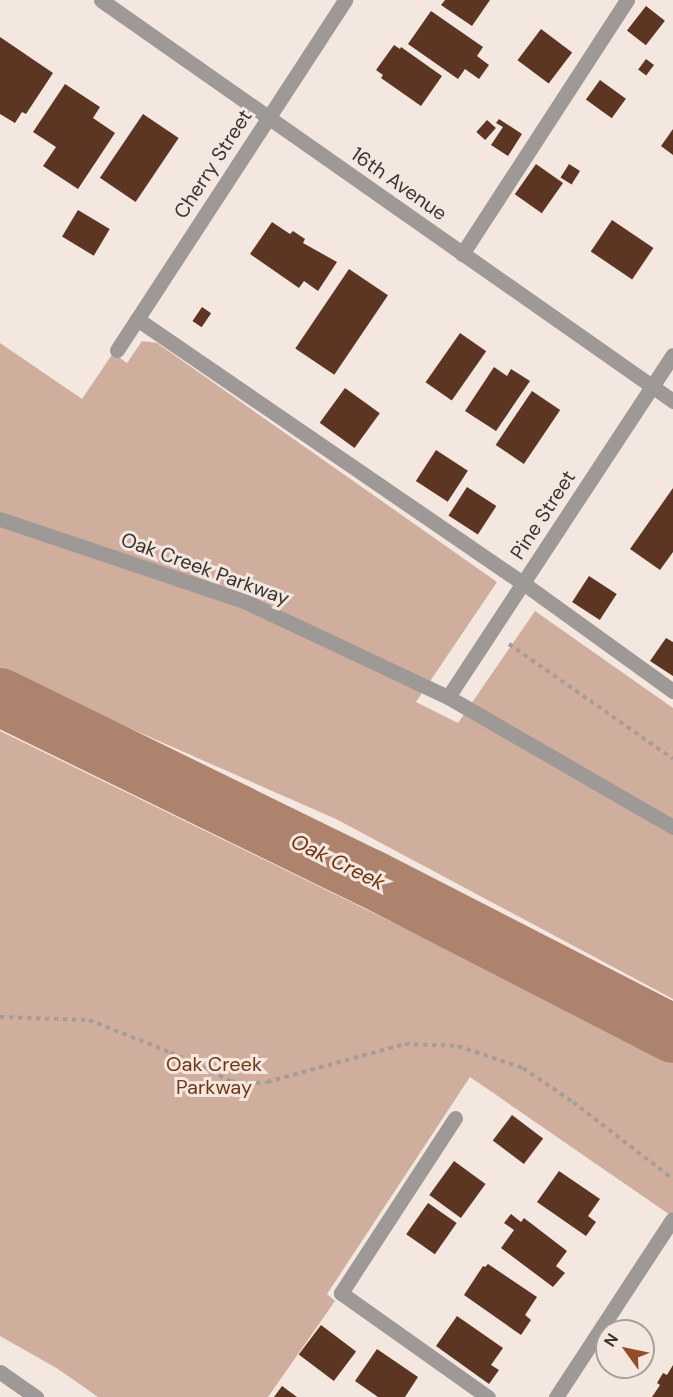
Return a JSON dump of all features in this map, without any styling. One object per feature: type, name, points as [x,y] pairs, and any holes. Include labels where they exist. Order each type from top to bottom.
[{"type":"street","name":"16th Avenue","points":[[101,0],[673,401]]},
{"type":"street","name":"Cherry Street","points":[[117,350],[345,0]]},
{"type":"street","points":[[462,254],[627,0]]},
{"type":"street","points":[[137,319],[523,583],[673,691]]},
{"type":"street","name":"Pine Street","points":[[448,697],[673,355]]},
{"type":"street","name":"Oak Creek Parkway","points":[[0,519],[246,602],[448,697],[673,827]]},
{"type":"street","points":[[455,1118],[341,1293],[488,1397]]},
{"type":"street","points":[[556,1397],[672,1220]]},
{"type":"street","points":[[1,1376],[36,1397]]},
{"type":"path","points":[[491,632],[673,759]]},
{"type":"path","points":[[0,1017],[89,1020],[170,1052],[231,1081],[247,1084],[267,1082],[405,1044],[458,1046],[523,1068],[573,1102],[673,1179]]},
{"type":"green space","points":[[142,341],[157,343],[497,582],[416,702],[458,723],[535,611],[673,708],[673,999],[336,819],[0,671],[0,343],[82,399],[113,353],[127,363]]},
{"type":"green space","name":"Oak Creek Parkway","points":[[0,731],[673,1059],[673,1217],[470,1077],[327,1294],[335,1301],[268,1397],[98,1397],[58,1369],[0,1336]]},
{"type":"building","points":[[445,0],[490,0],[472,26],[441,5]]},
{"type":"building","points":[[646,6],[665,21],[646,45],[627,30]]},
{"type":"building","points":[[431,11],[483,47],[477,56],[489,65],[479,79],[465,69],[458,79],[408,44]]},
{"type":"building","points":[[541,29],[572,52],[549,84],[518,60]]},
{"type":"building","points":[[0,37],[53,73],[26,114],[22,112],[15,123],[0,114]]},
{"type":"building","points":[[394,45],[400,49],[401,47],[442,76],[421,106],[381,78],[383,75],[376,70]]},
{"type":"building","points":[[646,59],[654,65],[646,75],[638,69]]},
{"type":"building","points":[[600,80],[626,99],[612,118],[586,99]]},
{"type":"building","points":[[65,84],[100,107],[93,118],[115,133],[78,189],[43,166],[56,147],[33,132]]},
{"type":"building","points":[[143,114],[179,138],[136,202],[100,178]]},
{"type":"building","points":[[499,119],[522,134],[508,156],[491,145],[503,127],[496,123]]},
{"type":"building","points":[[487,120],[496,128],[485,140],[476,132]]},
{"type":"building","points":[[673,129],[673,155],[661,146]]},
{"type":"building","points":[[536,164],[563,183],[542,213],[515,194]]},
{"type":"building","points":[[569,164],[580,171],[572,184],[561,178]]},
{"type":"building","points":[[78,210],[110,229],[94,256],[62,237]]},
{"type":"building","points":[[612,220],[653,248],[632,279],[591,252]]},
{"type":"building","points":[[272,222],[290,234],[293,231],[305,239],[303,243],[337,262],[318,291],[304,281],[299,288],[250,254]]},
{"type":"building","points":[[349,269],[388,295],[334,375],[295,349]]},
{"type":"building","points":[[202,307],[211,313],[202,327],[192,321]]},
{"type":"building","points":[[460,333],[486,351],[452,401],[426,382]]},
{"type":"building","points":[[494,367],[507,376],[511,369],[530,381],[496,431],[465,411]]},
{"type":"building","points":[[345,388],[380,413],[355,448],[320,423]]},
{"type":"building","points":[[532,391],[560,410],[524,464],[496,445]]},
{"type":"building","points":[[436,450],[468,471],[448,502],[416,481]]},
{"type":"building","points":[[467,487],[496,506],[478,535],[448,516]]},
{"type":"building","points":[[673,488],[673,552],[660,570],[630,549]]},
{"type":"building","points":[[589,576],[617,594],[600,620],[572,602]]},
{"type":"building","points":[[666,638],[673,642],[673,676],[650,661]]},
{"type":"building","points":[[512,1115],[543,1138],[524,1164],[493,1141]]},
{"type":"building","points":[[454,1161],[486,1184],[461,1218],[429,1195]]},
{"type":"building","points":[[559,1171],[600,1199],[588,1216],[596,1222],[586,1236],[537,1202]]},
{"type":"building","points":[[428,1203],[457,1223],[435,1254],[406,1234]]},
{"type":"building","points":[[511,1214],[521,1222],[524,1218],[567,1251],[556,1266],[565,1273],[553,1287],[501,1248],[514,1230],[504,1223]]},
{"type":"building","points":[[488,1264],[537,1297],[525,1315],[531,1320],[521,1335],[464,1295],[483,1266]]},
{"type":"building","points":[[457,1316],[503,1348],[491,1365],[499,1370],[489,1384],[436,1346]]},
{"type":"building","points":[[321,1325],[356,1351],[334,1381],[299,1355]]},
{"type":"building","points":[[377,1349],[418,1377],[405,1397],[378,1397],[355,1381]]},
{"type":"building","points":[[673,1365],[673,1397],[652,1397],[660,1385],[657,1383],[663,1373],[667,1375]]},
{"type":"building","points":[[282,1386],[297,1397],[274,1397]]},
{"type":"waterway","name":"Oak Creek","points":[[0,697],[370,878],[673,1034]]}]
